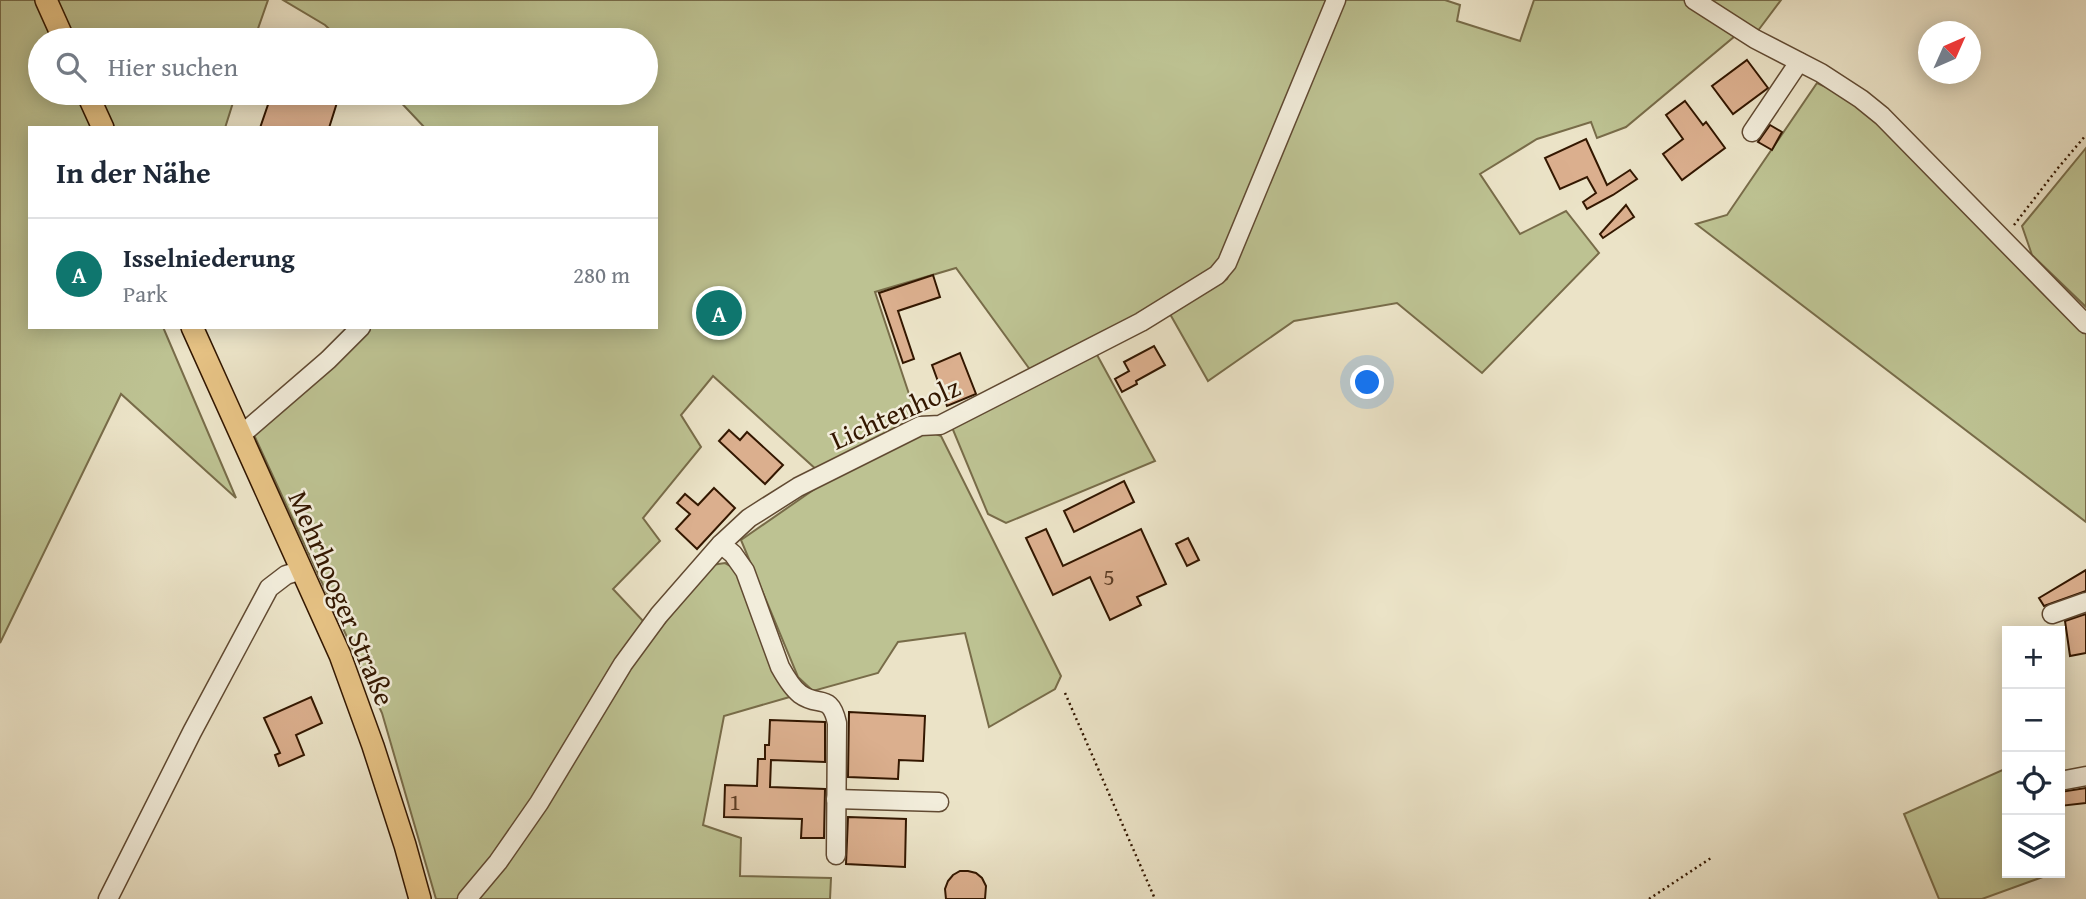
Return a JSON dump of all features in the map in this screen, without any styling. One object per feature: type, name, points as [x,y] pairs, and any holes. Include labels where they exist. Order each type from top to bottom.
[{"type":"main road","points":[[46,0],[59,28]]},
{"type":"main road","points":[[92,105],[102,126]]},
{"type":"main road","name":"Mehrhooger Straße","points":[[193,329],[340,655],[373,746],[405,845],[419,899]]},
{"type":"street","name":"Lichtenholz","points":[[467,899],[498,862],[539,803],[623,664],[659,615],[721,544],[749,517],[798,486],[920,426],[940,425],[1141,322],[1217,275],[1227,262],[1336,0]]},
{"type":"street","points":[[1694,0],[1755,39],[1821,73],[1882,116],[2086,324]]},
{"type":"street","points":[[1752,132],[1800,62]]},
{"type":"street","points":[[241,435],[328,360],[359,329]]},
{"type":"street","points":[[721,544],[733,554],[745,571],[780,667],[788,681],[801,695],[834,708],[837,723],[836,855]]},
{"type":"street","points":[[108,899],[192,732],[269,589],[286,575],[302,570]]},
{"type":"street","points":[[2052,614],[2086,602]]},
{"type":"street","points":[[2065,780],[2086,776]]},
{"type":"street","points":[[836,799],[939,802]]},
{"type":"path","points":[[2003,239],[2086,135]]},
{"type":"path","points":[[1065,693],[1155,899]]},
{"type":"path","points":[[1649,899],[1711,858]]},
{"type":"green space","points":[[0,0],[268,0],[258,28],[28,28],[28,105],[232,105],[226,126],[28,126],[28,329],[164,329],[236,498],[121,394],[0,643]]},
{"type":"green space","points":[[283,0],[1328,0],[1218,264],[1117,329],[1031,371],[956,268],[875,292],[918,421],[818,471],[713,376],[681,415],[701,447],[643,518],[660,541],[613,589],[645,623],[520,819],[467,890],[457,899],[436,899],[382,713],[254,435],[369,329],[658,329],[658,126],[423,126],[403,105],[658,105],[658,28],[328,28]]},
{"type":"green space","points":[[1344,0],[1445,0],[1460,5],[1457,21],[1520,41],[1534,0],[1687,0],[1735,36],[1626,127],[1597,138],[1591,122],[1537,139],[1480,174],[1520,234],[1566,211],[1599,253],[1482,373],[1397,303],[1294,321],[1208,381],[1170,314],[1227,279]]},
{"type":"green space","points":[[1710,0],[1781,0],[1757,32]]},
{"type":"green space","points":[[1817,83],[1846,96],[1877,120],[2086,332],[2086,522],[1696,224],[1727,215]]},
{"type":"green space","points":[[2086,148],[2086,307],[2032,255],[2022,226]]},
{"type":"green space","points":[[1096,353],[1155,461],[1006,523],[988,514],[951,425]]},
{"type":"green space","points":[[928,431],[941,436],[1061,676],[1055,689],[989,727],[965,633],[898,642],[878,673],[813,691],[798,677],[741,540],[819,486]]},
{"type":"green space","points":[[725,563],[736,569],[793,696],[724,716],[703,825],[741,838],[740,876],[831,878],[830,899],[478,899],[626,670],[712,565]]},
{"type":"green space","points":[[2002,770],[2002,878],[2040,878],[1982,899],[1939,899],[1904,814]]},
{"type":"building","points":[[1747,60],[1768,88],[1733,114],[1712,86]]},
{"type":"building","points":[[1685,101],[1703,125],[1706,122],[1725,148],[1682,180],[1663,154],[1683,139],[1666,115]]},
{"type":"building","points":[[268,105],[336,105],[330,126],[261,126]]},
{"type":"building","points":[[1770,125],[1782,132],[1772,150],[1758,142]]},
{"type":"building","points":[[1586,139],[1607,185],[1630,170],[1637,179],[1587,209],[1583,202],[1596,193],[1587,177],[1560,189],[1545,158]]},
{"type":"building","points":[[1626,205],[1634,217],[1603,238],[1600,234]]},
{"type":"building","points":[[933,275],[940,297],[898,311],[914,359],[903,363],[879,293]]},
{"type":"building","points":[[1154,346],[1165,365],[1122,392],[1115,379],[1129,371],[1124,362]]},
{"type":"building","points":[[960,353],[976,394],[947,406],[932,365]]},
{"type":"building","points":[[729,430],[740,440],[747,432],[783,465],[765,484],[719,441]]},
{"type":"building","points":[[1124,481],[1134,502],[1074,532],[1064,511]]},
{"type":"building","points":[[714,488],[735,508],[697,549],[676,529],[690,514],[677,503],[685,494],[698,505]]},
{"type":"building","points":[[1046,529],[1063,566],[1141,529],[1166,584],[1137,597],[1141,605],[1110,620],[1090,577],[1053,595],[1026,538]]},
{"type":"building","points":[[1188,538],[1199,560],[1187,566],[1176,544]]},
{"type":"building","points":[[2086,570],[2086,591],[2044,606],[2039,598]]},
{"type":"building","points":[[2086,614],[2086,653],[2070,656],[2065,621]]},
{"type":"building","points":[[311,697],[322,723],[296,735],[304,755],[279,766],[275,755],[280,753],[264,718]]},
{"type":"building","points":[[849,712],[925,716],[923,761],[899,760],[898,779],[848,777]]},
{"type":"building","points":[[770,720],[825,722],[825,762],[771,760],[770,787],[825,789],[824,838],[801,838],[802,819],[724,817],[725,785],[757,786],[758,759],[765,759],[765,745],[769,745]]},
{"type":"building","points":[[2086,788],[2086,803],[2065,805],[2065,791]]},
{"type":"building","points":[[848,817],[906,819],[905,867],[846,864]]},
{"type":"building","points":[[960,871],[976,873],[982,878],[986,886],[985,899],[946,899],[948,881]]},
{"type":"place","name":"Isselniederung","points":[[719,313]]}]
